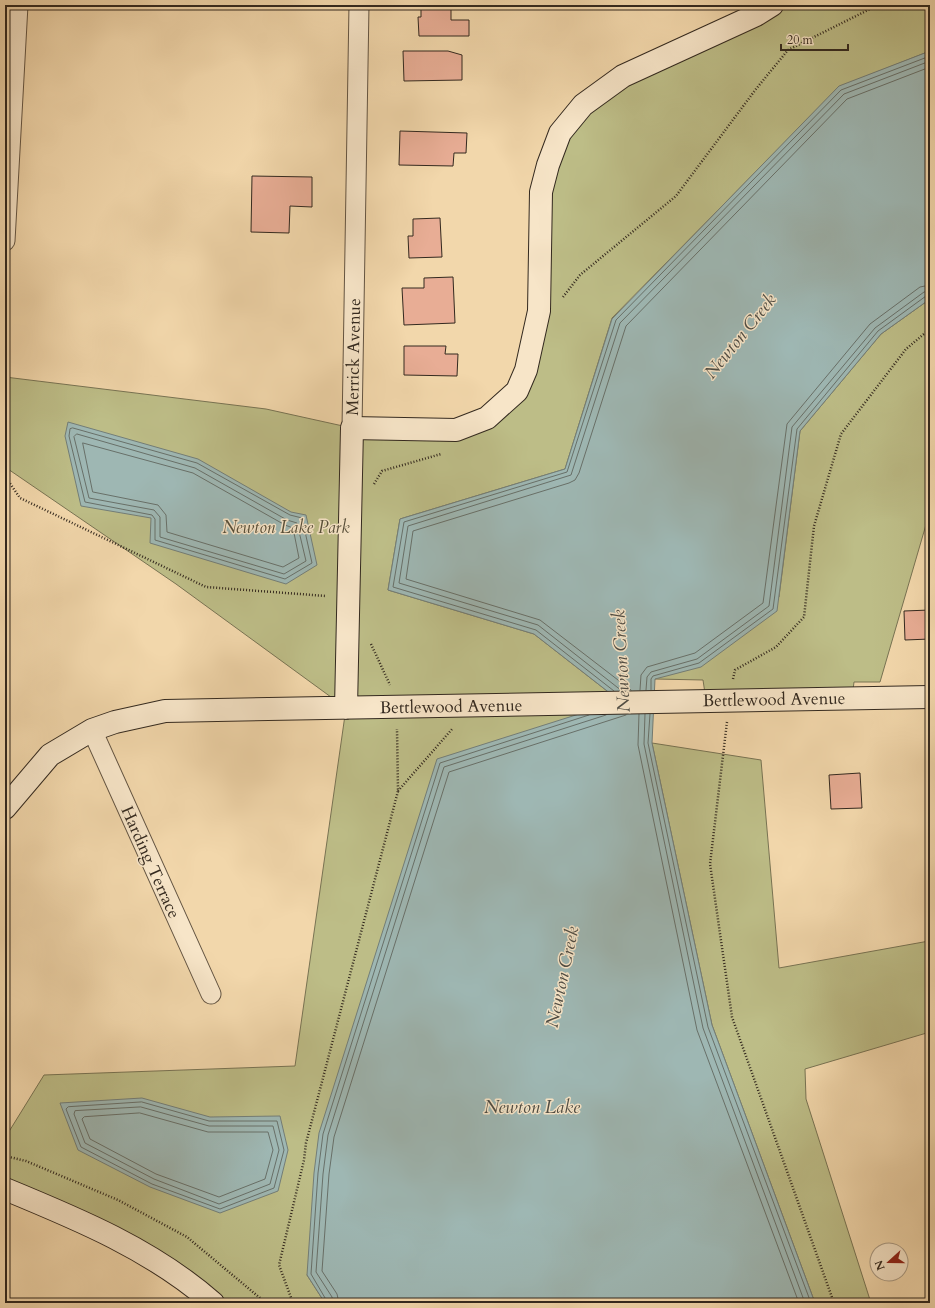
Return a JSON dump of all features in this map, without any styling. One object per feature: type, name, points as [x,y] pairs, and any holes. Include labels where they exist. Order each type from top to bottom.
[{"type":"street","points":[[5,241],[18,5]]},
{"type":"street","name":"Merrick Avenue","points":[[346,708],[359,5]]},
{"type":"street","points":[[352,428],[456,430],[487,418],[517,391],[526,370],[538,310],[541,192],[548,165],[560,133],[583,105],[623,76],[756,15],[772,5]]},
{"type":"street","name":"Bettlewood Avenue","points":[[5,808],[50,755],[92,730],[115,722],[166,711],[584,702],[930,697]]},
{"type":"street","name":"Harding Terrace","points":[[92,730],[211,994]]},
{"type":"street","points":[[5,1189],[62,1212],[157,1260],[213,1303]]},
{"type":"path","points":[[561,300],[580,275],[676,196],[756,89],[788,50],[878,5]]},
{"type":"path","points":[[834,1303],[732,1017],[710,864],[735,670],[776,647],[804,617],[814,526],[841,434],[906,348],[930,329]]},
{"type":"path","points":[[370,491],[382,471],[446,452]]},
{"type":"path","points":[[5,476],[20,498],[206,588],[332,597]]},
{"type":"path","points":[[293,1303],[279,1264],[304,1160],[306,1143],[398,791],[398,707],[389,683],[368,639]]},
{"type":"path","points":[[5,1156],[26,1161],[118,1200],[187,1236],[266,1303]]},
{"type":"green space","name":"Newton Lake Park","points":[[772,5],[930,5],[930,51],[839,87],[612,318],[565,469],[400,519],[388,590],[534,634],[620,701],[307,1275],[325,1303],[213,1303],[5,1189],[5,1138],[44,1075],[295,1066],[346,708],[176,584],[5,467],[5,377],[266,409],[352,428],[487,418],[526,370],[541,192],[583,105]]},
{"type":"green space","points":[[930,299],[930,511],[880,682],[854,682],[852,698],[706,700],[703,680],[655,679],[779,597],[800,431],[881,334]]},
{"type":"green space","points":[[652,743],[761,760],[779,968],[929,941],[930,1032],[805,1069],[806,1099],[871,1303],[815,1303],[712,1025]]},
{"type":"water","name":"Newton Lake","points":[[930,51],[930,299],[881,334],[800,431],[777,611],[701,667],[655,679],[652,743],[712,1025],[815,1303],[325,1303],[307,1275],[314,1173],[319,1133],[437,759],[620,701],[534,634],[388,590],[400,519],[565,469],[612,319],[839,86]]},
{"type":"water","points":[[68,422],[198,459],[291,512],[306,515],[317,565],[286,584],[150,543],[151,518],[81,506],[65,436]]},
{"type":"water","points":[[142,1098],[210,1117],[280,1116],[288,1150],[278,1191],[220,1213],[150,1187],[78,1150],[60,1103]]},
{"type":"building","points":[[421,5],[451,5],[451,20],[469,20],[469,36],[419,36],[418,17],[421,17]]},
{"type":"building","points":[[403,51],[448,51],[462,55],[462,80],[404,81]]},
{"type":"building","points":[[400,131],[467,133],[466,153],[454,153],[453,166],[399,165]]},
{"type":"building","points":[[252,176],[312,177],[312,207],[290,206],[289,233],[251,232]]},
{"type":"building","points":[[440,218],[442,257],[409,258],[408,236],[413,236],[413,219]]},
{"type":"building","points":[[453,277],[455,323],[404,325],[402,288],[424,288],[424,278]]},
{"type":"building","points":[[404,346],[446,346],[445,354],[458,354],[457,376],[404,375]]},
{"type":"building","points":[[930,610],[930,639],[905,640],[904,611]]},
{"type":"building","points":[[860,773],[862,808],[831,809],[829,775]]},
{"type":"water label","name":"Newton Creek","points":[[740,336]]},
{"type":"water label","name":"Newton Creek","points":[[621,661]]},
{"type":"water label","name":"Newton Creek","points":[[562,977]]}]
